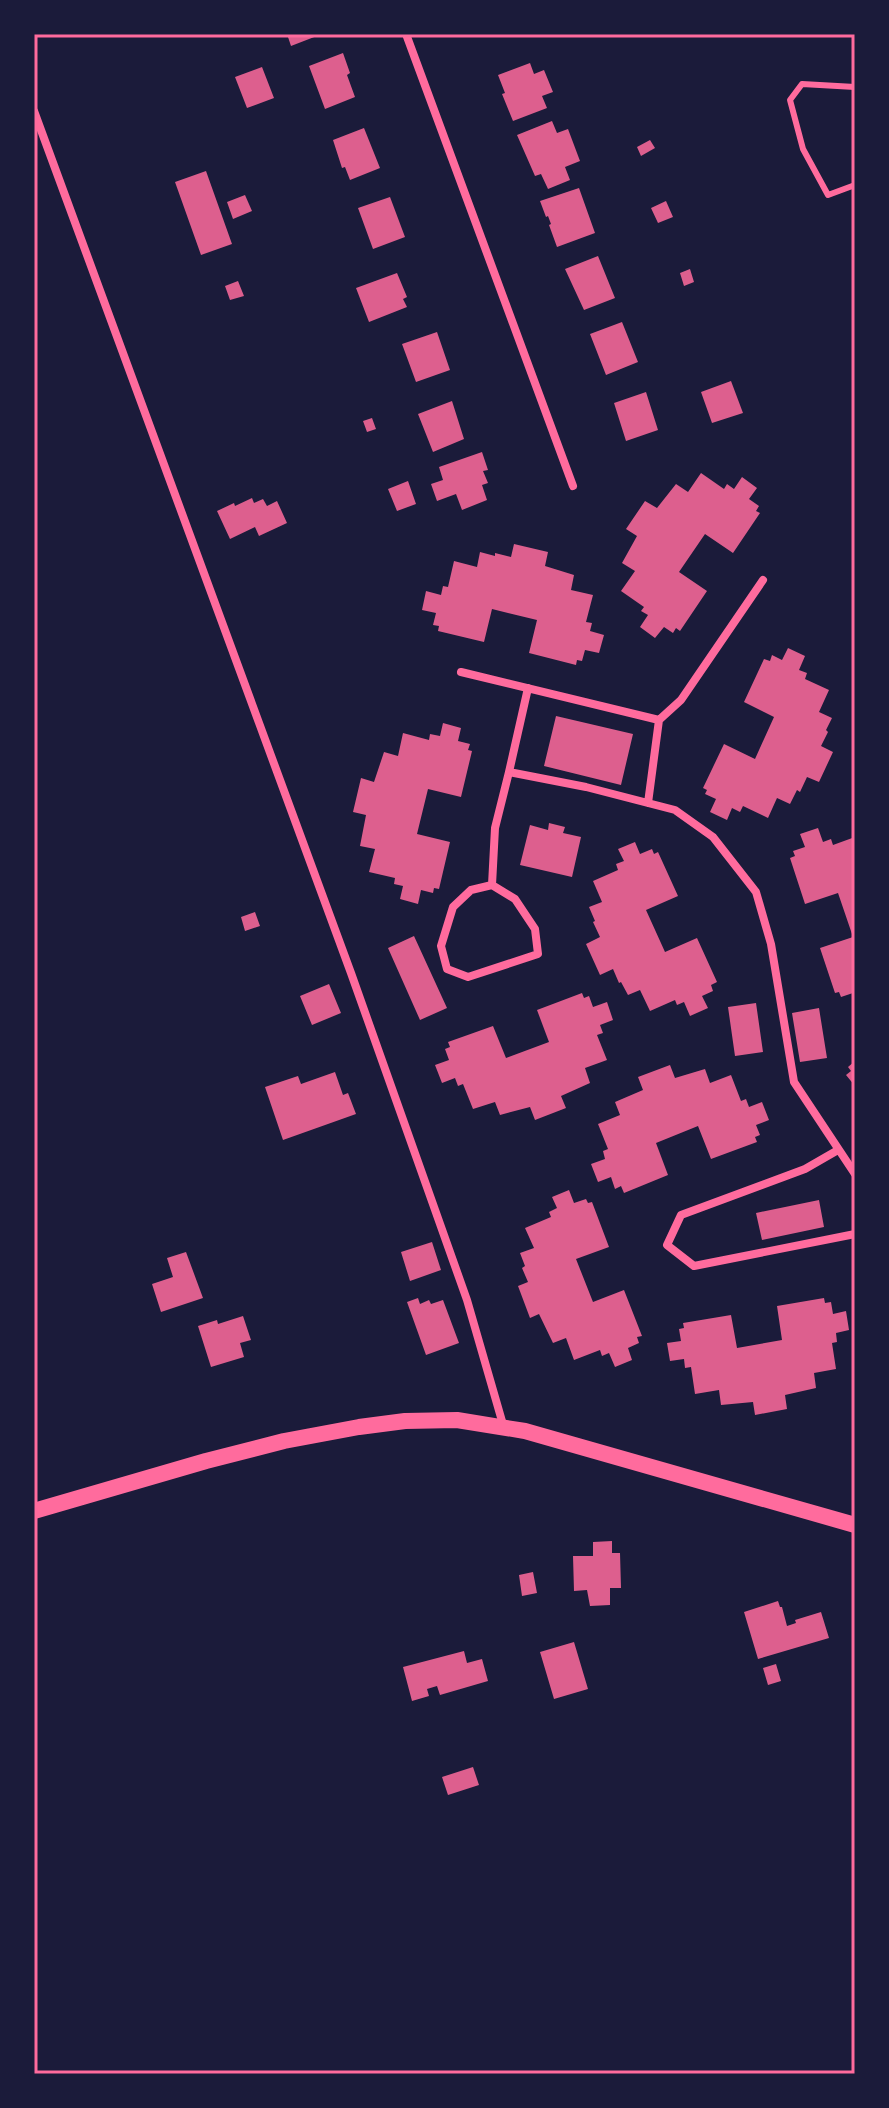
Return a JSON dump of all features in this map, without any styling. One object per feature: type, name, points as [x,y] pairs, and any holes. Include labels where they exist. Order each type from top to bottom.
[{"type":"main road","points":[[34,1511],[284,1441],[405,1421],[457,1420],[525,1431],[855,1525]]},
{"type":"street","points":[[406,34],[573,486]]},
{"type":"street","points":[[34,111],[351,973],[467,1300],[504,1428]]},
{"type":"street","points":[[648,803],[659,720],[681,700],[763,580]]},
{"type":"street","points":[[461,672],[659,720]]},
{"type":"street","points":[[492,885],[495,828],[528,688]]},
{"type":"street","points":[[509,772],[586,787],[675,810],[713,837],[756,892],[771,944],[794,1082],[855,1174]]},
{"type":"street","points":[[492,885],[515,899],[535,929],[538,954],[468,977],[447,969],[441,946],[453,907],[471,890],[492,885]]},
{"type":"street","points":[[838,1150],[805,1169],[681,1215],[667,1245],[694,1266],[855,1234]]},
{"type":"lane","points":[[855,87],[802,84],[790,100],[803,149],[828,195],[855,185]]},
{"type":"building","points":[[287,34],[322,34],[291,46]]},
{"type":"building","points":[[343,53],[355,97],[325,109],[309,66]]},
{"type":"building","points":[[530,63],[534,74],[544,70],[553,92],[542,96],[547,108],[513,121],[498,75]]},
{"type":"building","points":[[262,67],[274,98],[247,108],[235,77]]},
{"type":"building","points":[[552,121],[557,133],[568,129],[580,161],[565,167],[570,180],[548,189],[541,174],[535,176],[517,135]]},
{"type":"building","points":[[364,128],[380,168],[350,180],[345,167],[342,168],[333,140]]},
{"type":"building","points":[[650,140],[655,148],[641,156],[637,147]]},
{"type":"building","points":[[206,171],[232,244],[201,255],[175,182]]},
{"type":"building","points":[[579,188],[595,233],[557,247],[540,201]]},
{"type":"building","points":[[245,195],[252,211],[233,219],[227,202]]},
{"type":"building","points":[[390,197],[405,237],[373,249],[358,208]]},
{"type":"building","points":[[666,201],[673,217],[658,223],[651,208]]},
{"type":"building","points":[[598,256],[615,298],[584,310],[565,269]]},
{"type":"building","points":[[690,269],[694,282],[684,286],[680,273]]},
{"type":"building","points":[[397,273],[407,297],[403,299],[407,307],[369,322],[356,288]]},
{"type":"building","points":[[238,281],[244,296],[230,300],[225,286]]},
{"type":"building","points":[[622,322],[638,362],[606,375],[590,334]]},
{"type":"building","points":[[437,332],[450,370],[416,382],[402,344]]},
{"type":"building","points":[[731,381],[743,413],[712,423],[701,392]]},
{"type":"building","points":[[646,392],[658,430],[626,441],[614,403]]},
{"type":"building","points":[[452,401],[464,439],[433,452],[418,414]]},
{"type":"building","points":[[372,418],[376,429],[367,432],[363,421]]},
{"type":"building","points":[[482,452],[488,470],[483,471],[488,483],[482,485],[487,500],[462,510],[456,494],[437,501],[431,484],[443,480],[439,467]]},
{"type":"building","points":[[701,473],[724,489],[727,484],[734,489],[742,477],[757,488],[749,499],[759,506],[756,511],[760,513],[733,553],[705,534],[679,572],[707,591],[680,631],[676,628],[673,633],[664,627],[655,638],[640,627],[648,615],[641,611],[644,607],[621,591],[635,571],[622,563],[637,536],[626,529],[645,501],[657,508],[676,484],[688,492]]},
{"type":"building","points":[[408,481],[416,504],[397,511],[388,489]]},
{"type":"building","points":[[252,498],[254,503],[263,499],[267,506],[277,501],[287,523],[259,536],[255,527],[230,539],[217,511]]},
{"type":"building","points":[[514,544],[548,552],[545,566],[574,575],[571,590],[593,595],[586,622],[592,623],[590,631],[604,635],[599,653],[585,650],[582,661],[577,660],[576,665],[529,653],[537,620],[492,609],[484,642],[438,631],[439,626],[433,625],[436,613],[422,610],[426,591],[441,595],[443,586],[448,587],[454,561],[477,567],[480,552],[511,557]]},
{"type":"building","points":[[788,648],[805,656],[799,670],[807,673],[805,679],[829,690],[819,712],[832,718],[821,746],[833,752],[819,782],[807,777],[790,804],[777,798],[768,818],[743,806],[740,812],[732,808],[727,820],[710,812],[716,799],[705,794],[707,790],[703,788],[724,744],[755,759],[774,717],[744,702],[764,659],[770,661],[772,655],[782,660]]},
{"type":"building","points":[[556,716],[633,734],[621,785],[544,766]]},
{"type":"building","points":[[443,723],[461,728],[458,741],[470,744],[468,750],[472,751],[461,797],[428,789],[417,834],[450,842],[439,889],[434,888],[433,893],[421,890],[418,904],[400,899],[403,886],[394,884],[395,878],[369,872],[375,849],[360,846],[366,815],[353,812],[361,778],[374,782],[384,752],[398,756],[403,733],[429,740],[430,734],[440,736]]},
{"type":"building","points":[[549,823],[565,827],[563,833],[581,837],[572,877],[520,865],[530,825],[548,830]]},
{"type":"building","points":[[818,828],[823,842],[831,839],[833,845],[855,837],[855,998],[853,993],[841,997],[839,992],[835,993],[820,948],[853,937],[838,893],[805,904],[790,858],[795,856],[793,851],[805,847],[800,834]]},
{"type":"building","points":[[635,842],[640,854],[652,849],[654,854],[658,852],[678,896],[646,910],[665,952],[697,938],[717,982],[711,985],[713,991],[702,996],[708,1008],[690,1016],[684,1002],[677,1005],[675,1000],[650,1011],[640,990],[628,995],[613,969],[600,975],[586,944],[600,937],[589,907],[602,902],[593,881],[618,870],[616,864],[624,861],[618,849]]},
{"type":"building","points":[[255,912],[260,926],[245,931],[241,917]]},
{"type":"building","points":[[414,936],[447,1008],[420,1020],[388,948]]},
{"type":"building","points":[[329,984],[341,1013],[312,1025],[300,996]]},
{"type":"building","points":[[582,993],[584,998],[589,996],[593,1007],[607,1002],[613,1020],[600,1025],[603,1033],[597,1035],[607,1060],[585,1068],[590,1083],[561,1096],[566,1108],[535,1120],[530,1107],[500,1115],[495,1102],[473,1109],[463,1084],[458,1086],[455,1078],[442,1083],[435,1065],[449,1060],[445,1049],[450,1047],[448,1042],[493,1026],[506,1058],[549,1042],[537,1010]]},
{"type":"building","points":[[756,1003],[763,1052],[735,1056],[728,1007]]},
{"type":"building","points":[[819,1008],[827,1058],[800,1062],[792,1013]]},
{"type":"building","points":[[855,1061],[855,1086],[846,1075],[851,1071],[848,1067]]},
{"type":"building","points":[[670,1065],[675,1078],[705,1069],[710,1083],[731,1075],[741,1101],[746,1099],[749,1107],[762,1102],[769,1120],[756,1125],[760,1135],[755,1137],[757,1142],[711,1159],[698,1126],[656,1143],[668,1175],[624,1193],[621,1186],[615,1189],[611,1177],[598,1182],[591,1164],[605,1159],[603,1151],[608,1149],[598,1124],[620,1115],[615,1102],[643,1090],[638,1077]]},
{"type":"building","points":[[335,1072],[343,1095],[348,1093],[356,1114],[283,1140],[265,1087],[298,1076],[301,1084]]},
{"type":"building","points":[[569,1190],[574,1203],[586,1199],[588,1203],[592,1202],[609,1247],[576,1259],[593,1302],[624,1290],[642,1336],[637,1337],[639,1343],[628,1348],[632,1360],[615,1367],[609,1353],[602,1356],[600,1350],[574,1360],[566,1338],[553,1343],[539,1314],[530,1318],[518,1286],[528,1282],[520,1253],[534,1248],[525,1228],[551,1217],[549,1212],[557,1208],[552,1197]]},
{"type":"building","points":[[819,1200],[824,1227],[762,1240],[756,1213]]},
{"type":"building","points":[[432,1242],[441,1270],[410,1281],[401,1252]]},
{"type":"building","points":[[186,1252],[203,1298],[161,1312],[152,1284],[173,1277],[167,1258]]},
{"type":"building","points":[[418,1298],[420,1304],[443,1300],[459,1343],[426,1355],[407,1302]]},
{"type":"building","points":[[824,1298],[825,1303],[831,1302],[833,1314],[846,1311],[849,1330],[836,1333],[837,1342],[832,1343],[836,1369],[814,1373],[816,1388],[785,1395],[787,1409],[755,1415],[753,1402],[721,1405],[719,1390],[695,1394],[691,1367],[685,1368],[684,1359],[670,1361],[667,1343],[681,1341],[679,1329],[684,1328],[683,1323],[731,1315],[737,1348],[782,1340],[777,1306]]},
{"type":"building","points":[[243,1316],[251,1340],[240,1343],[244,1357],[211,1367],[198,1326]]},
{"type":"building","points":[[612,1541],[612,1553],[620,1553],[621,1588],[610,1588],[610,1605],[590,1606],[587,1590],[574,1591],[573,1556],[593,1556],[593,1542]]},
{"type":"building","points":[[533,1572],[537,1593],[522,1596],[519,1575]]},
{"type":"building","points":[[778,1601],[787,1626],[796,1623],[795,1620],[821,1612],[829,1638],[758,1659],[744,1612]]},
{"type":"building","points":[[574,1642],[588,1689],[554,1699],[540,1652]]},
{"type":"building","points":[[464,1651],[467,1663],[482,1659],[488,1681],[440,1695],[437,1686],[427,1689],[429,1696],[412,1701],[403,1667]]},
{"type":"building","points":[[776,1664],[781,1681],[768,1685],[763,1668]]},
{"type":"building","points":[[473,1767],[479,1785],[448,1795],[442,1777]]}]
